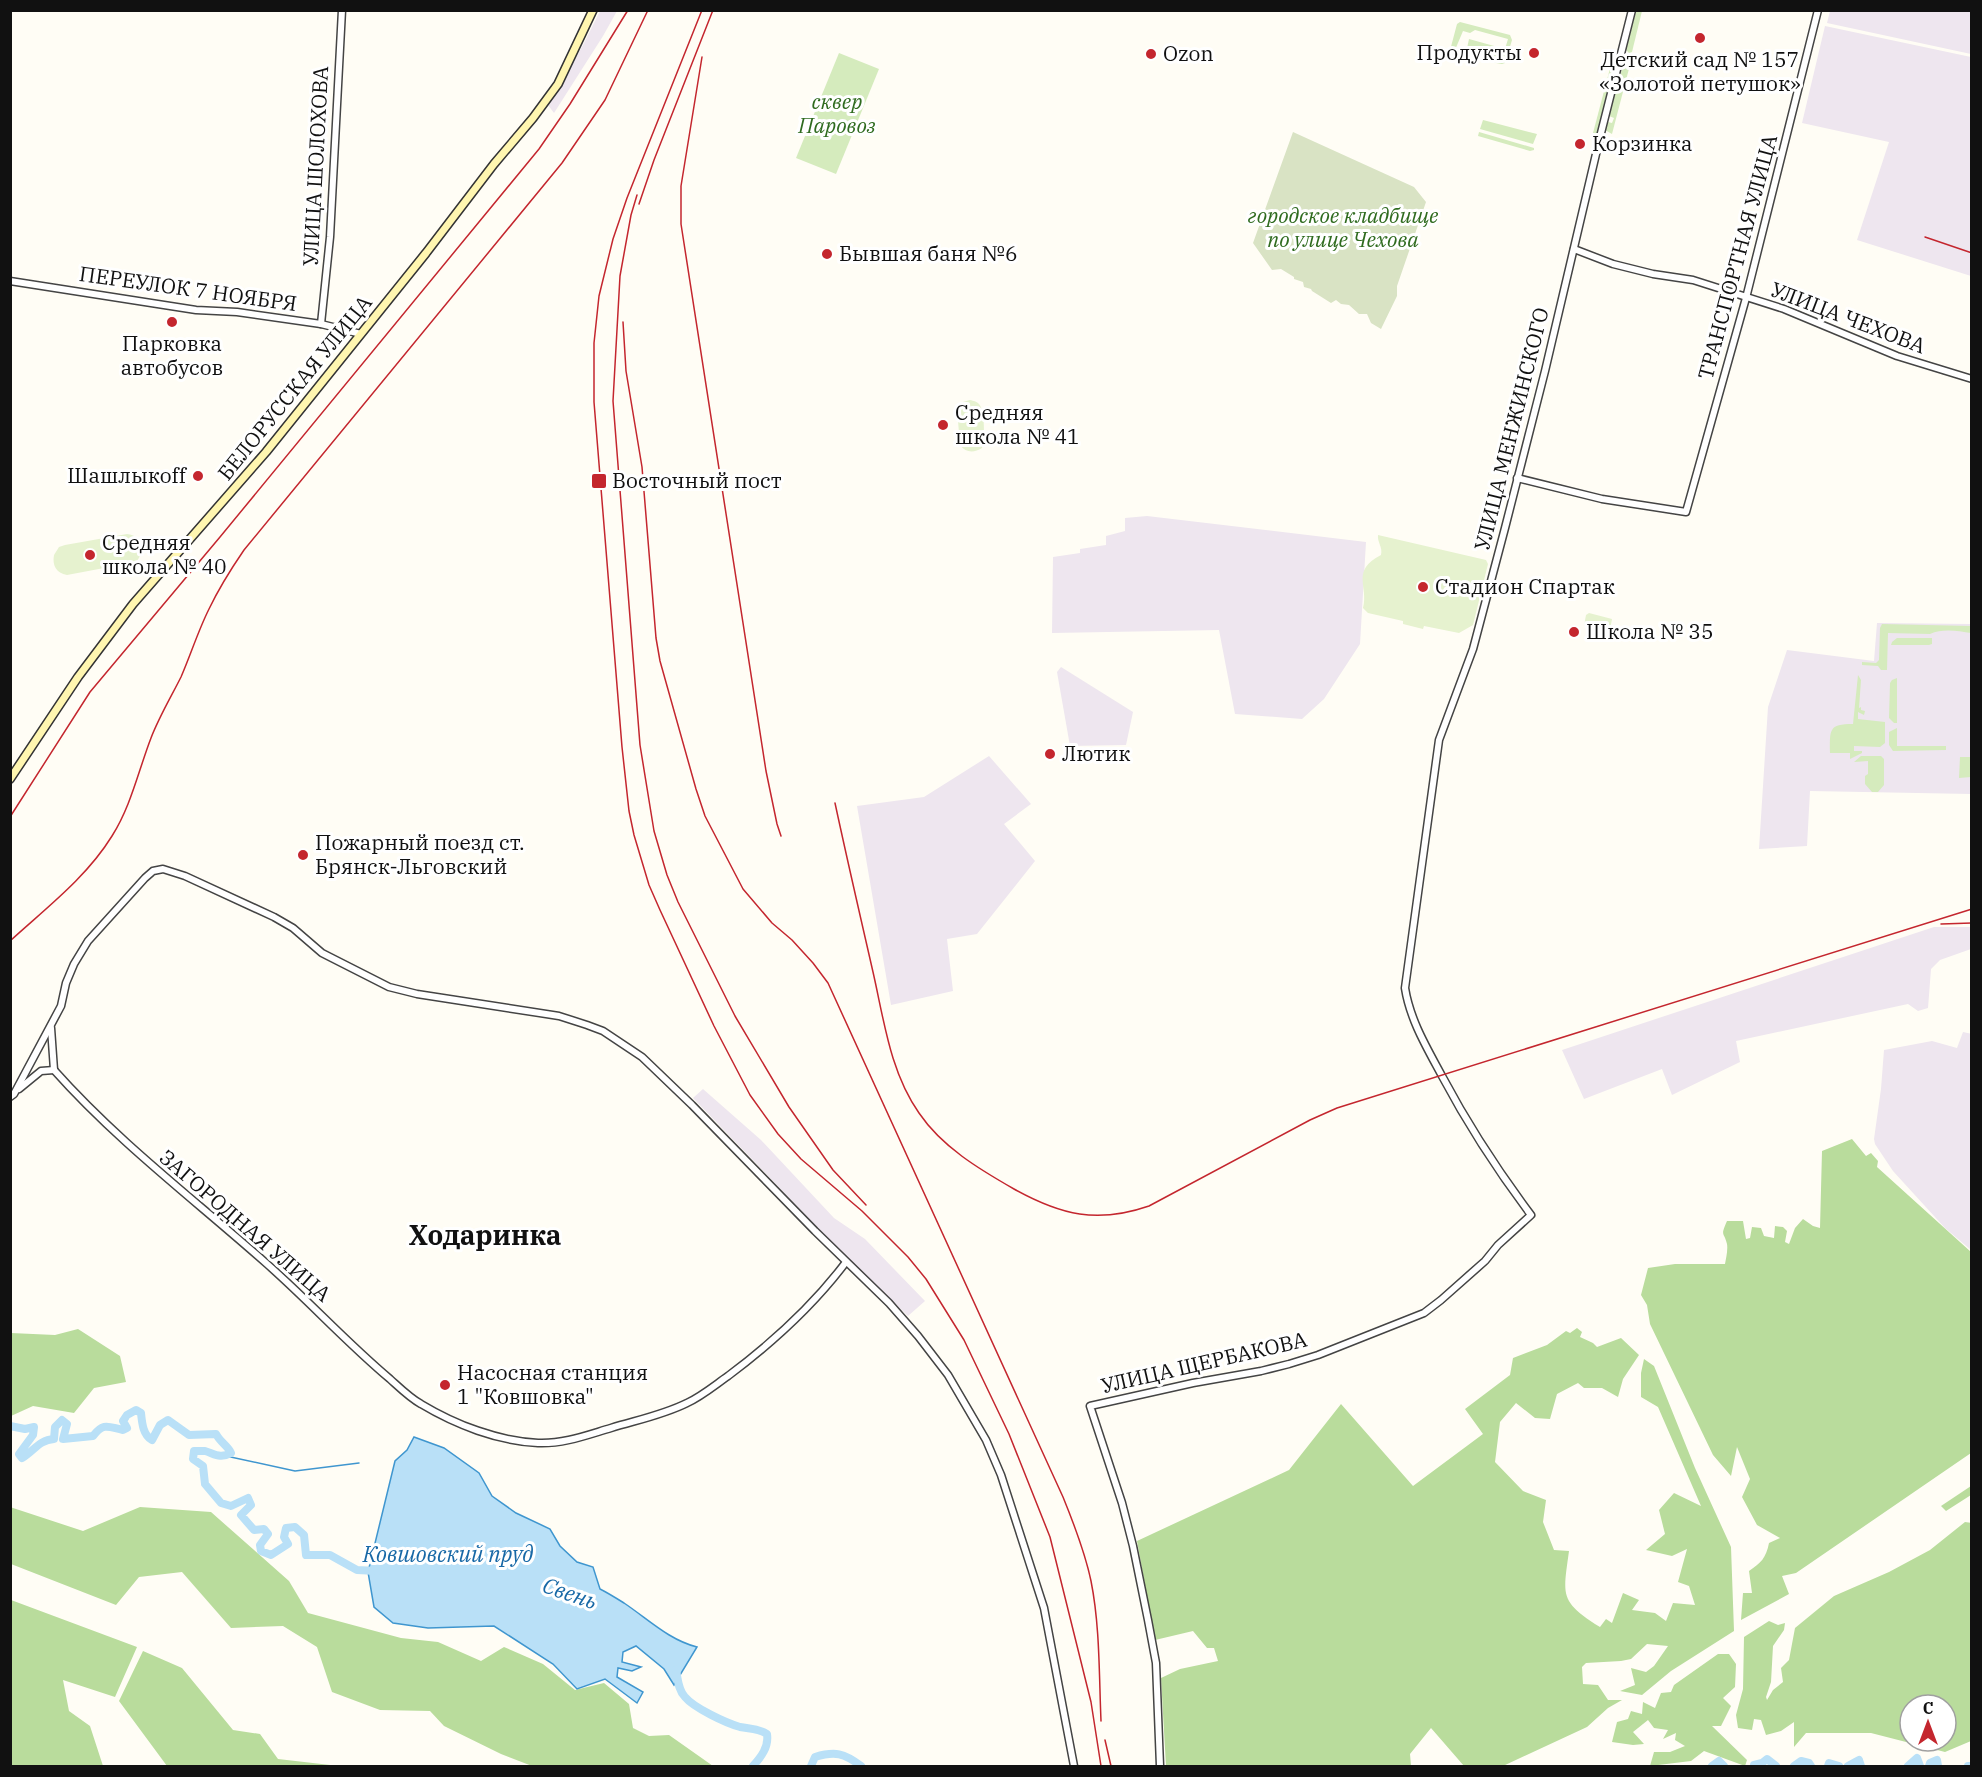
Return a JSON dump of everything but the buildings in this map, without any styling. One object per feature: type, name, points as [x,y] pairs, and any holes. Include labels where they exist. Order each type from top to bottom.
[{"type":"main road","name":"БЕЛОРУССКАЯ УЛИЦА","points":[[10,779],[78,677],[133,604],[266,452],[426,254],[494,164],[555,89],[572,59],[593,10]]},
{"type":"street","name":"УЛИЦА ШОЛОХОВА","points":[[321,324],[330,237],[342,10]]},
{"type":"street","name":"УЛИЦА МЕНЖИНСКОГО","points":[[1531,1215],[1491,1159],[1444,1081],[1415,1023],[1405,988],[1439,740],[1473,649],[1632,10]]},
{"type":"street","name":"ТРАНСПОРТНАЯ УЛИЦА","points":[[1517,478],[1602,499],[1686,512],[1746,298],[1818,10]]},
{"type":"street","name":"УЛИЦА ЧЕХОВА","points":[[1574,249],[1613,264],[1653,274],[1693,280],[1784,309],[1897,356],[1971,379]]},
{"type":"street","name":"ПЕРЕУЛОК 7 НОЯБРЯ","points":[[10,281],[196,310],[237,312],[321,324],[361,334]]},
{"type":"street","points":[[12,1096],[51,1027],[61,1005],[66,983],[74,964],[88,941],[145,878],[153,871],[163,869],[185,876],[274,917],[293,928],[322,953],[383,984],[417,994],[560,1016],[595,1028],[627,1046],[693,1105],[889,1303],[948,1375],[995,1459],[1044,1608],[1060,1682],[1074,1767]]},
{"type":"street","points":[[12,1096],[41,1071],[54,1070],[51,1027]]},
{"type":"street","name":"ЗАГОРОДНАЯ УЛИЦА","points":[[54,1070],[79,1098],[140,1156],[269,1266],[365,1358],[419,1403],[456,1423],[512,1439],[537,1443],[573,1439],[664,1413],[694,1399],[754,1356],[803,1312],[846,1262]]},
{"type":"street","name":"УЛИЦА ЩЕРБАКОВА","points":[[1160,1767],[1156,1663],[1125,1514],[1090,1406],[1289,1364],[1318,1355],[1424,1313],[1485,1261],[1498,1245],[1531,1215]]},
{"type":"shaded area","points":[[600,11],[617,11],[554,113],[548,105]]},
{"type":"shaded area","points":[[1830,11],[1971,11],[1971,54],[1827,23]]},
{"type":"shaded area","points":[[1825,26],[1971,57],[1971,276],[1857,240],[1889,142],[1802,123]]},
{"type":"shaded area","points":[[1147,516],[1366,542],[1360,644],[1324,699],[1302,719],[1235,714],[1219,630],[1052,633],[1053,557],[1080,553],[1080,549],[1106,545],[1106,536],[1125,531],[1125,518]]},
{"type":"shaded area","points":[[1877,623],[1971,624],[1971,794],[1810,791],[1807,846],[1759,849],[1768,707],[1787,650],[1874,661]]},
{"type":"shaded area","points":[[1061,667],[1133,712],[1126,745],[1070,746],[1057,672]]},
{"type":"shaded area","points":[[989,756],[1031,804],[1004,824],[1035,861],[977,934],[947,939],[953,991],[891,1005],[857,806],[924,797]]},
{"type":"shaded area","points":[[1934,927],[1971,927],[1971,949],[1940,960],[1931,969],[1928,1008],[1918,1011],[1908,1004],[1736,1041],[1740,1062],[1672,1095],[1662,1069],[1584,1099],[1562,1050]]},
{"type":"shaded area","points":[[1963,1032],[1972,1034],[1971,1250],[1945,1228],[1893,1171],[1874,1139],[1884,1050],[1932,1041],[1957,1048]]},
{"type":"shaded area","points":[[703,1089],[761,1140],[834,1218],[865,1239],[925,1301],[908,1316],[843,1254],[693,1098]]},
{"type":"green space","points":[[1636,11],[1642,11],[1632,52],[1629,53],[1626,50]]},
{"type":"green space","points":[[1460,22],[1510,35],[1512,40],[1505,63],[1484,61],[1485,50],[1481,49],[1480,53],[1478,52],[1479,47],[1472,46],[1468,57],[1448,58],[1457,24]],"holes":[[[1475,30],[1508,39],[1505,49],[1469,39],[1466,53],[1455,50],[1463,31],[1470,33]]]},
{"type":"green space","name":"сквер Паровоз","points":[[839,53],[879,69],[836,174],[796,158]]},
{"type":"green space","points":[[1613,57],[1616,61],[1597,133],[1593,133]]},
{"type":"green space","points":[[1631,61],[1612,134],[1605,130],[1608,122],[1612,123],[1614,118],[1609,116],[1624,62]]},
{"type":"green space","points":[[1483,120],[1537,134],[1533,144],[1480,129]]},
{"type":"green space","name":"городское кладбище по улице Чехова","points":[[1293,132],[1414,187],[1426,202],[1397,286],[1397,296],[1381,329],[1371,323],[1367,314],[1359,314],[1349,305],[1341,304],[1336,300],[1331,303],[1311,289],[1304,287],[1303,282],[1294,279],[1281,269],[1272,270],[1253,243]]},
{"type":"green space","points":[[1479,132],[1534,148],[1534,150],[1530,151],[1478,136]]},
{"type":"green space","points":[[970,400],[977,402],[981,407],[984,425],[982,448],[976,451],[967,451],[960,445],[957,409],[963,402]]},
{"type":"green space","points":[[127,534],[137,538],[141,544],[141,553],[136,562],[67,575],[60,572],[54,565],[54,555],[59,547]]},
{"type":"green space","name":"Стадион Спартак","points":[[1378,535],[1486,560],[1488,564],[1473,625],[1459,633],[1424,626],[1423,629],[1403,624],[1403,621],[1368,613],[1363,608],[1363,573],[1372,561],[1381,555]]},
{"type":"green space","points":[[1589,613],[1612,619],[1610,630],[1608,632],[1584,626],[1586,615]]},
{"type":"green space","points":[[1882,624],[1971,626],[1971,633],[1950,630],[1930,634],[1888,633],[1887,670],[1881,670],[1878,666],[1862,665],[1862,662],[1876,663],[1879,660]]},
{"type":"green space","points":[[1897,638],[1932,638],[1932,644],[1891,645]]},
{"type":"green space","points":[[1858,675],[1861,680],[1859,708],[1865,711],[1864,715],[1858,712],[1858,719],[1885,722],[1885,743],[1880,747],[1854,746],[1854,751],[1862,751],[1862,753],[1850,759],[1850,753],[1830,753],[1830,739],[1835,727],[1853,724]]},
{"type":"green space","points":[[1897,678],[1897,723],[1894,723],[1889,718],[1890,683]]},
{"type":"green space","points":[[1897,728],[1897,746],[1946,746],[1946,750],[1893,751],[1889,745],[1889,732]]},
{"type":"green space","points":[[1861,756],[1881,756],[1884,759],[1884,785],[1878,792],[1872,792],[1865,784],[1868,761],[1854,762]]},
{"type":"green space","points":[[1960,757],[1971,757],[1971,777],[1959,778]]},
{"type":"green space","points":[[1852,1139],[1866,1156],[1871,1153],[1878,1161],[1877,1167],[1971,1252],[1971,1453],[1796,1573],[1782,1576],[1789,1594],[1741,1620],[1743,1593],[1752,1593],[1749,1571],[1762,1560],[1769,1543],[1780,1538],[1757,1525],[1742,1497],[1750,1479],[1737,1447],[1731,1476],[1713,1455],[1650,1324],[1647,1305],[1641,1295],[1648,1268],[1675,1264],[1725,1264],[1727,1246],[1723,1232],[1727,1221],[1743,1221],[1746,1239],[1750,1238],[1752,1227],[1761,1228],[1764,1236],[1774,1238],[1775,1226],[1783,1227],[1787,1231],[1785,1242],[1789,1244],[1795,1228],[1803,1219],[1820,1228],[1822,1151]]},
{"type":"green space","points":[[1577,1328],[1582,1332],[1580,1337],[1597,1347],[1621,1338],[1639,1355],[1623,1379],[1618,1397],[1602,1388],[1584,1388],[1578,1383],[1557,1394],[1550,1419],[1535,1418],[1516,1403],[1500,1422],[1495,1462],[1523,1491],[1546,1500],[1543,1522],[1554,1550],[1569,1551],[1565,1588],[1567,1596],[1577,1610],[1587,1618],[1600,1627],[1606,1619],[1612,1623],[1623,1593],[1639,1600],[1632,1610],[1655,1613],[1666,1621],[1673,1603],[1695,1605],[1689,1586],[1678,1582],[1687,1549],[1672,1556],[1646,1550],[1665,1534],[1659,1510],[1674,1493],[1701,1506],[1658,1407],[1641,1397],[1641,1373],[1644,1359],[1654,1366],[1695,1468],[1731,1547],[1734,1631],[1671,1671],[1642,1695],[1620,1691],[1635,1685],[1631,1668],[1646,1672],[1654,1666],[1668,1646],[1647,1644],[1631,1659],[1586,1663],[1582,1667],[1583,1684],[1598,1685],[1608,1700],[1622,1700],[1608,1708],[1587,1727],[1503,1766],[1464,1766],[1431,1728],[1410,1754],[1411,1766],[1166,1766],[1161,1678],[1180,1669],[1218,1661],[1214,1648],[1207,1648],[1193,1631],[1155,1640],[1137,1541],[1289,1470],[1341,1404],[1413,1486],[1483,1434],[1465,1409],[1510,1375],[1513,1358],[1547,1345],[1566,1331],[1570,1333]]},
{"type":"green space","points":[[78,1329],[120,1356],[126,1382],[94,1388],[74,1413],[33,1406],[11,1416],[11,1333],[55,1335]]},
{"type":"green space","points":[[1971,1486],[1971,1495],[1946,1511],[1941,1506]]},
{"type":"green space","points":[[10,1507],[83,1531],[140,1507],[211,1512],[289,1581],[308,1613],[401,1638],[438,1642],[481,1661],[504,1647],[543,1664],[575,1690],[604,1683],[629,1704],[633,1728],[649,1736],[669,1735],[713,1766],[532,1766],[501,1754],[444,1726],[430,1711],[380,1710],[332,1692],[317,1647],[283,1626],[231,1628],[182,1572],[139,1577],[116,1605],[11,1564]]},
{"type":"green space","points":[[1965,1522],[1972,1523],[1971,1741],[1958,1746],[1958,1693],[1898,1693],[1898,1740],[1871,1733],[1806,1733],[1794,1747],[1794,1722],[1781,1731],[1766,1735],[1761,1720],[1754,1719],[1752,1730],[1738,1728],[1736,1715],[1743,1689],[1744,1637],[1769,1621],[1778,1625],[1785,1623],[1784,1630],[1773,1646],[1771,1682],[1767,1700],[1773,1690],[1783,1682],[1781,1668],[1789,1660],[1795,1628],[1834,1596],[1889,1572],[1930,1550]]},
{"type":"green space","points":[[11,1600],[137,1647],[115,1697],[63,1680],[69,1711],[90,1726],[103,1766],[11,1766]]},
{"type":"green space","points":[[143,1651],[182,1668],[233,1730],[260,1734],[278,1759],[339,1766],[167,1766],[119,1701]]},
{"type":"green space","points":[[1718,1654],[1729,1654],[1736,1664],[1735,1687],[1723,1698],[1731,1706],[1721,1726],[1712,1726],[1747,1760],[1745,1766],[1704,1751],[1691,1761],[1650,1766],[1654,1752],[1670,1752],[1685,1746],[1675,1740],[1676,1733],[1663,1739],[1668,1730],[1654,1728],[1648,1720],[1633,1732],[1644,1744],[1612,1742],[1617,1722],[1628,1719],[1631,1711],[1642,1714],[1643,1702],[1655,1708],[1661,1693],[1671,1692],[1674,1685]]},
{"type":"water","name":"Ковшовский пруд","points":[[414,1437],[444,1448],[479,1473],[492,1496],[516,1513],[550,1529],[560,1546],[577,1562],[593,1567],[600,1589],[668,1634],[697,1647],[674,1685],[664,1669],[636,1646],[623,1652],[622,1662],[641,1667],[632,1671],[618,1668],[617,1677],[643,1692],[637,1703],[605,1679],[577,1689],[553,1664],[494,1626],[428,1628],[393,1623],[374,1607],[368,1572],[395,1461],[407,1450]]},
{"type":"waterway","name":"Свень","points":[[10,1426],[25,1429],[34,1427],[33,1435],[19,1454],[22,1458],[40,1444],[54,1439],[55,1427],[62,1420],[67,1424],[63,1439],[93,1436],[103,1427],[123,1430],[127,1428],[123,1421],[127,1415],[136,1410],[141,1413],[145,1432],[152,1440],[160,1425],[168,1420],[189,1435],[216,1434],[231,1453],[221,1456],[205,1451],[194,1451],[193,1459],[203,1466],[205,1484],[221,1503],[231,1506],[248,1498],[251,1505],[241,1515],[254,1530],[264,1529],[268,1534],[260,1545],[261,1551],[271,1555],[288,1544],[284,1537],[286,1528],[295,1527],[304,1535],[306,1555],[330,1555],[357,1570],[377,1571]]},
{"type":"waterway","points":[[226,1456],[295,1471],[359,1463]]},
{"type":"waterway","name":"Свень","points":[[676,1670],[681,1691],[695,1706],[727,1722],[767,1734],[766,1747],[753,1766]]},
{"type":"waterway","name":"Свень","points":[[811,1766],[815,1757],[828,1754],[839,1754],[861,1766]]},
{"type":"waterway","name":"Свень","points":[[1908,1766],[1917,1758],[1920,1766]]},
{"type":"waterway","name":"Свень","points":[[1754,1766],[1767,1759],[1776,1766]]},
{"type":"waterway","name":"Свень","points":[[1848,1766],[1859,1760],[1861,1766]]},
{"type":"waterway","name":"Свень","points":[[1929,1766],[1937,1760],[1938,1766]]},
{"type":"waterway","name":"Свень","points":[[1712,1766],[1719,1761],[1724,1766]]},
{"type":"waterway","name":"Свень","points":[[1794,1766],[1801,1761],[1811,1766]]},
{"type":"waterway","name":"Свень","points":[[1828,1766],[1829,1763],[1839,1766]]},
{"type":"railway","points":[[10,817],[90,692],[539,149],[570,104],[628,10]]},
{"type":"railway","points":[[10,941],[78,879],[102,851],[119,825],[154,730],[181,677],[205,617],[244,550],[562,163],[605,100],[648,10]]},
{"type":"railway","points":[[702,10],[627,198],[613,239],[599,296],[594,343],[594,402],[622,747],[634,835],[649,885],[660,910],[714,1026],[750,1095],[778,1134],[801,1159],[862,1211],[908,1257],[926,1279],[964,1340],[1009,1434],[1050,1537],[1091,1702],[1101,1766]]},
{"type":"railway","points":[[639,204],[713,10]]},
{"type":"railway","points":[[702,57],[681,186],[681,224],[766,771],[781,836]]},
{"type":"railway","points":[[637,195],[620,276],[613,401],[640,745],[654,831],[678,902],[735,1016],[789,1107],[833,1170],[866,1205]]},
{"type":"railway","points":[[1925,237],[1972,253]]},
{"type":"railway","points":[[623,322],[626,371],[642,467],[656,638],[660,661],[705,816],[743,889],[772,923],[813,963],[828,983],[1063,1497],[1089,1570],[1094,1598],[1099,1651],[1101,1721]]},
{"type":"railway","points":[[835,803],[889,1045],[909,1097],[928,1125],[950,1147],[975,1165],[1031,1198],[1064,1211],[1080,1214],[1113,1215],[1149,1206],[1310,1120],[1337,1108],[1972,909]]},
{"type":"railway","points":[[1941,924],[1972,923]]},
{"type":"railway","points":[[1105,1740],[1111,1766]]},
{"type":"place","name":"Детский сад № 157 «Золотой петушок»","points":[[1700,38]]},
{"type":"place","name":"Продукты","points":[[1534,53]]},
{"type":"place","name":"Ozon","points":[[1151,54]]},
{"type":"place","name":"Корзинка","points":[[1580,144]]},
{"type":"place","name":"Бывшая баня №6","points":[[827,254]]},
{"type":"place","name":"Парковка автобусов","points":[[172,322]]},
{"type":"place","name":"Средняя школа № 41","points":[[943,425]]},
{"type":"place","name":"Шашлыкоff","points":[[198,476]]},
{"type":"place","name":"Восточный пост","points":[[599,481]]},
{"type":"place","name":"Средняя школа № 40","points":[[90,555]]},
{"type":"place","name":"Стадион Спартак","points":[[1423,587]]},
{"type":"place","name":"Школа № 35","points":[[1574,632]]},
{"type":"place","name":"Лютик","points":[[1050,754]]},
{"type":"place","name":"Пожарный поезд ст. Брянск-Льговский","points":[[303,855]]},
{"type":"place","name":"Насосная станция 1 \"Ковшовка\"","points":[[445,1385]]},
{"type":"district","name":"Ходаринка","points":[[485,1236]]}]
